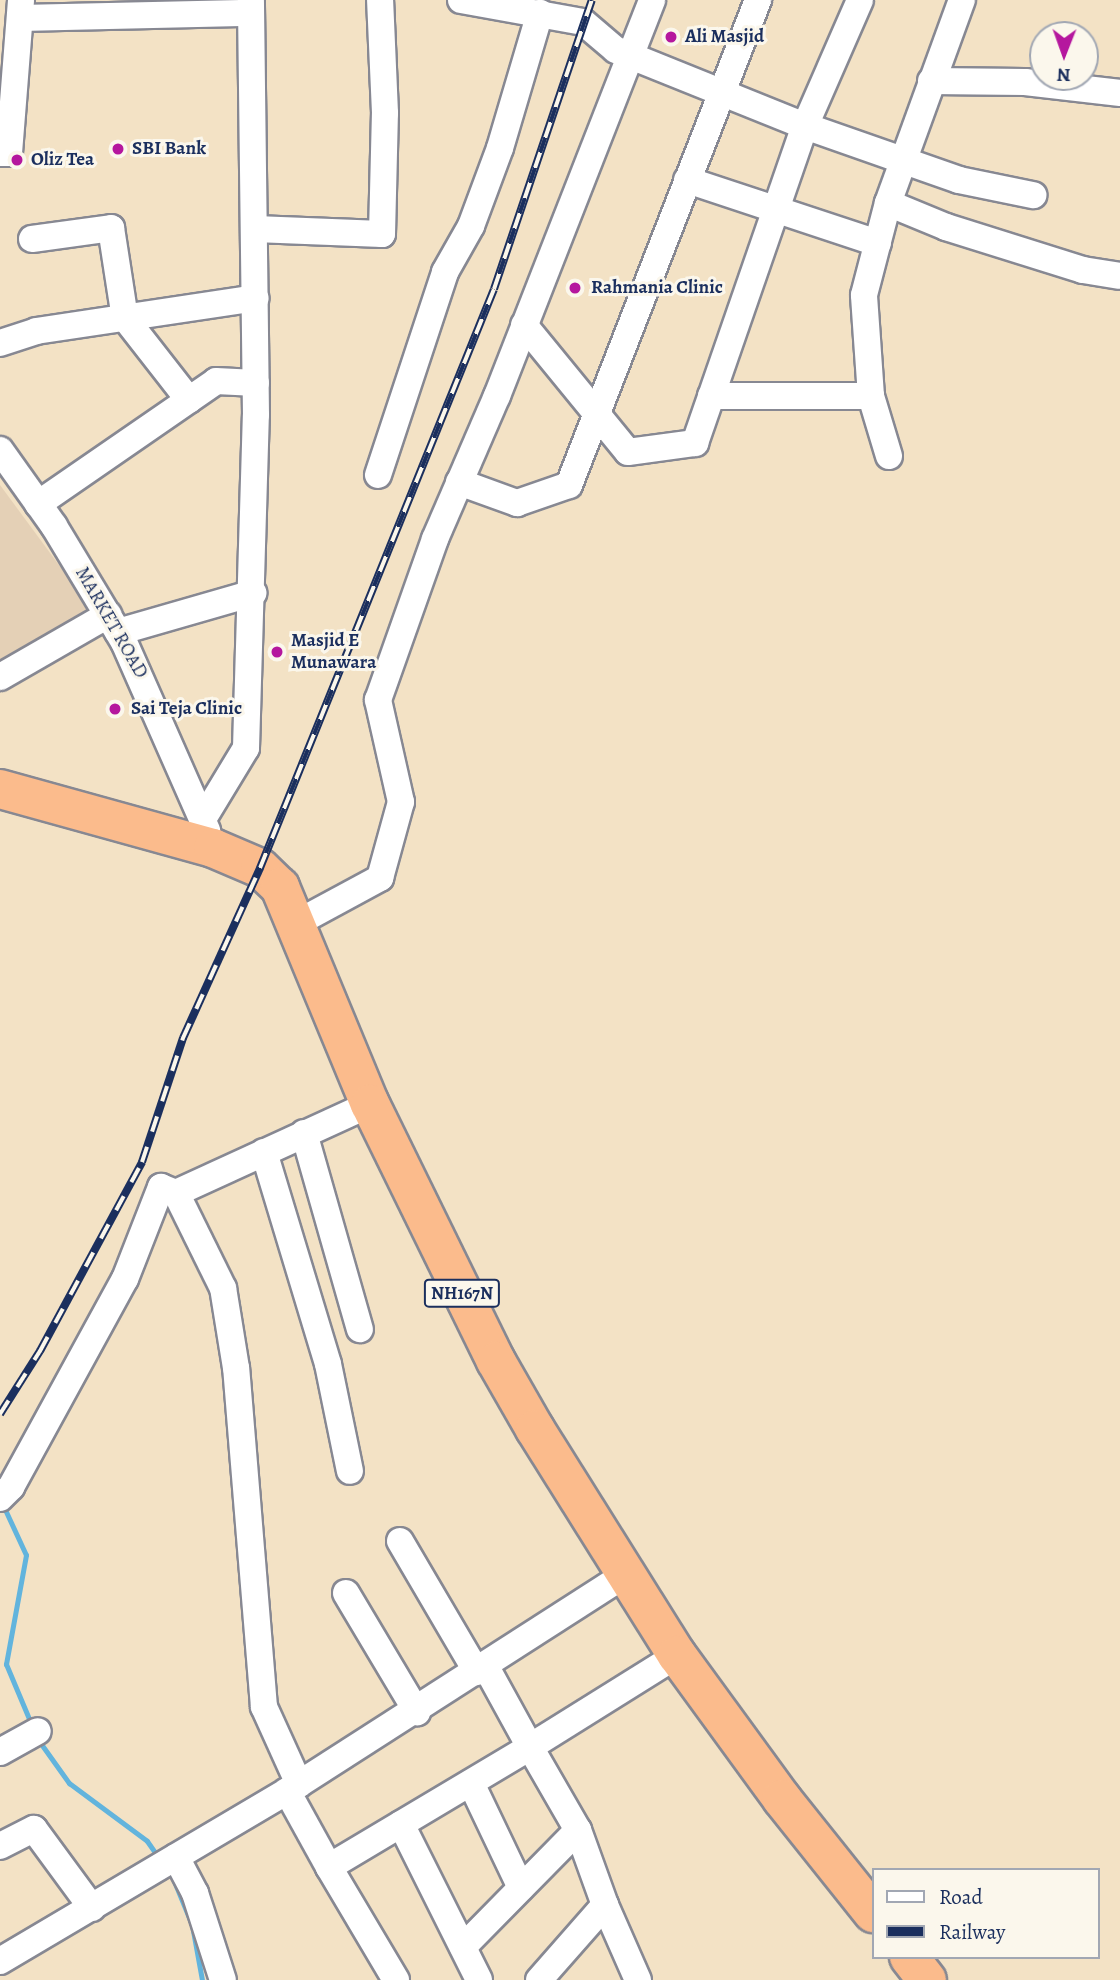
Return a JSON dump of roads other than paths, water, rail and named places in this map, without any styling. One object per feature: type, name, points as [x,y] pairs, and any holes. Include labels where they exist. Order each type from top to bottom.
[{"type":"highway","name":"NH167N","points":[[0,789],[208,833],[260,868],[280,887],[370,1104],[496,1361],[677,1655],[782,1799],[872,1912]]},
{"type":"highway","points":[[911,1959],[927,1980]]},
{"type":"street","points":[[255,229],[382,234],[385,113],[380,0]]},
{"type":"street","points":[[461,0],[583,22],[629,56],[805,125],[904,158],[958,180],[1033,195]]},
{"type":"street","points":[[295,923],[380,878],[401,802],[378,700],[459,482],[652,0]]},
{"type":"street","points":[[459,482],[517,503],[561,491],[573,477],[758,0]]},
{"type":"street","points":[[524,325],[597,410],[628,452],[695,443],[805,125],[860,0]]},
{"type":"street","points":[[889,456],[871,396],[864,295],[888,203],[962,0]]},
{"type":"street","points":[[0,153],[9,153],[21,9],[254,4],[256,383],[253,593],[246,748],[208,833]]},
{"type":"street","points":[[378,475],[445,272],[471,226],[500,148],[540,13]]},
{"type":"street","points":[[931,81],[1025,82],[1120,93]]},
{"type":"street","points":[[687,180],[878,243]]},
{"type":"street","points":[[888,203],[946,227],[1058,262],[1120,276]]},
{"type":"street","points":[[32,239],[111,228],[125,318],[189,400]]},
{"type":"street","points":[[0,343],[36,331],[256,298]]},
{"type":"street","points":[[38,504],[216,381],[256,383]]},
{"type":"street","points":[[711,396],[871,396]]},
{"type":"street","name":"MARKET ROAD","points":[[0,450],[38,504],[113,624],[208,833]]},
{"type":"street","points":[[0,677],[113,624],[253,593]]},
{"type":"street","points":[[176,1193],[370,1104]]},
{"type":"street","points":[[304,1133],[360,1329]]},
{"type":"street","points":[[264,1152],[328,1364],[350,1471]]},
{"type":"street","points":[[5,1492],[125,1279],[161,1187],[176,1193],[223,1288],[236,1368],[264,1707],[293,1788],[329,1867],[397,1980]]},
{"type":"street","points":[[400,1541],[530,1747],[578,1830],[605,1905],[638,1980]]},
{"type":"street","points":[[0,1961],[417,1712],[628,1573]]},
{"type":"street","points":[[346,1592],[417,1712]]},
{"type":"street","points":[[329,1867],[471,1783],[677,1655]]},
{"type":"street","points":[[0,1752],[38,1731]]},
{"type":"street","points":[[471,1783],[521,1888]]},
{"type":"street","points":[[401,1824],[479,1980]]},
{"type":"street","points":[[0,1846],[34,1829],[92,1908]]},
{"type":"street","points":[[463,1947],[578,1830]]},
{"type":"street","points":[[176,1857],[195,1892],[223,1980]]},
{"type":"street","points":[[539,1980],[605,1905]]},
{"type":"waterway","points":[[2,1503],[26,1555],[6,1664],[32,1726]]},
{"type":"waterway","points":[[39,1741],[69,1783],[147,1841],[158,1857]]},
{"type":"waterway","points":[[172,1876],[192,1925],[202,1980]]},
{"type":"railway","points":[[0,1414],[40,1351],[142,1162],[183,1038],[260,868],[494,289],[592,0]]},
{"type":"place","name":"Ali Masjid","points":[[671,37]]},
{"type":"place","name":"SBI Bank","points":[[118,149]]},
{"type":"place","name":"Oliz Tea","points":[[17,160]]},
{"type":"place","name":"Rahmania Clinic","points":[[575,288]]},
{"type":"place","name":"Masjid E Munawara","points":[[277,652]]},
{"type":"place","name":"Sai Teja Clinic","points":[[115,709]]}]
